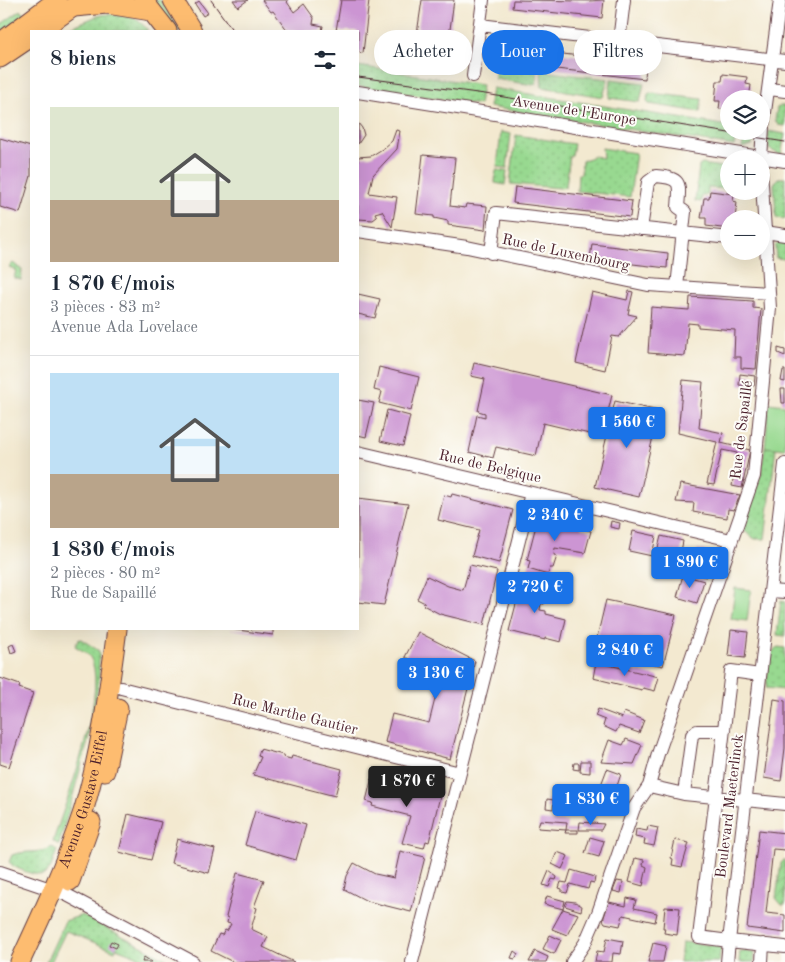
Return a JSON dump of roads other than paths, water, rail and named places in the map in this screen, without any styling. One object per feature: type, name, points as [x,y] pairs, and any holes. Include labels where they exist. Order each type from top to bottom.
[{"type":"main road","points":[[41,30],[71,2]]},
{"type":"main road","points":[[0,44],[71,2],[147,5],[166,30]]},
{"type":"main road","points":[[174,3],[191,30]]},
{"type":"main road","points":[[0,58],[30,38]]},
{"type":"main road","name":"Avenue Gustave Eiffel","points":[[34,962],[59,892],[83,811],[107,700],[117,630]]},
{"type":"main road","name":"Avenue Gustave Eiffel","points":[[20,962],[83,849],[112,741],[129,630]]},
{"type":"street","points":[[474,76],[483,0]]},
{"type":"street","points":[[620,30],[624,0]]},
{"type":"street","name":"Rue de Sapaillé","points":[[762,150],[763,127],[770,89],[779,60],[780,0]]},
{"type":"street","points":[[480,25],[574,36]]},
{"type":"street","points":[[662,46],[779,60]]},
{"type":"street","points":[[770,89],[785,90]]},
{"type":"street","name":"Avenue de l'Europe","points":[[359,92],[720,154]]},
{"type":"street","name":"Avenue de l'Europe","points":[[770,161],[785,161]]},
{"type":"street","points":[[641,229],[648,182],[656,176],[677,180],[680,186],[678,206],[685,212],[677,287]]},
{"type":"street","points":[[491,252],[496,213],[720,237]]},
{"type":"street","name":"Rue de Luxembourg","points":[[359,231],[491,252],[648,285],[770,293]]},
{"type":"street","points":[[770,238],[785,235]]},
{"type":"street","name":"Rue de Sapaillé","points":[[572,962],[585,943],[598,913],[634,808],[649,786],[658,754],[731,540],[737,530],[754,476],[758,455],[770,293],[766,260]]},
{"type":"street","name":"Rue de Belgique","points":[[359,452],[731,540]]},
{"type":"street","name":"Boulevard Maeterlinck","points":[[727,962],[785,464]]},
{"type":"street","points":[[412,962],[531,493]]},
{"type":"street","points":[[770,591],[785,592]]},
{"type":"street","name":"Boulevard Maeterlinck","points":[[760,675],[731,672],[698,937],[785,947]]},
{"type":"street","name":"Rue Marthe Gautier","points":[[121,688],[460,773]]},
{"type":"street","name":"Boulevard Maeterlinck","points":[[684,794],[692,735],[697,731],[724,731]]},
{"type":"street","points":[[649,786],[684,794],[785,804]]},
{"type":"street","points":[[0,872],[59,892],[193,962]]},
{"type":"street","points":[[762,962],[763,944]]},
{"type":"tram line","points":[[211,0],[232,30]]},
{"type":"tram line","points":[[359,77],[485,94],[785,142]]}]
